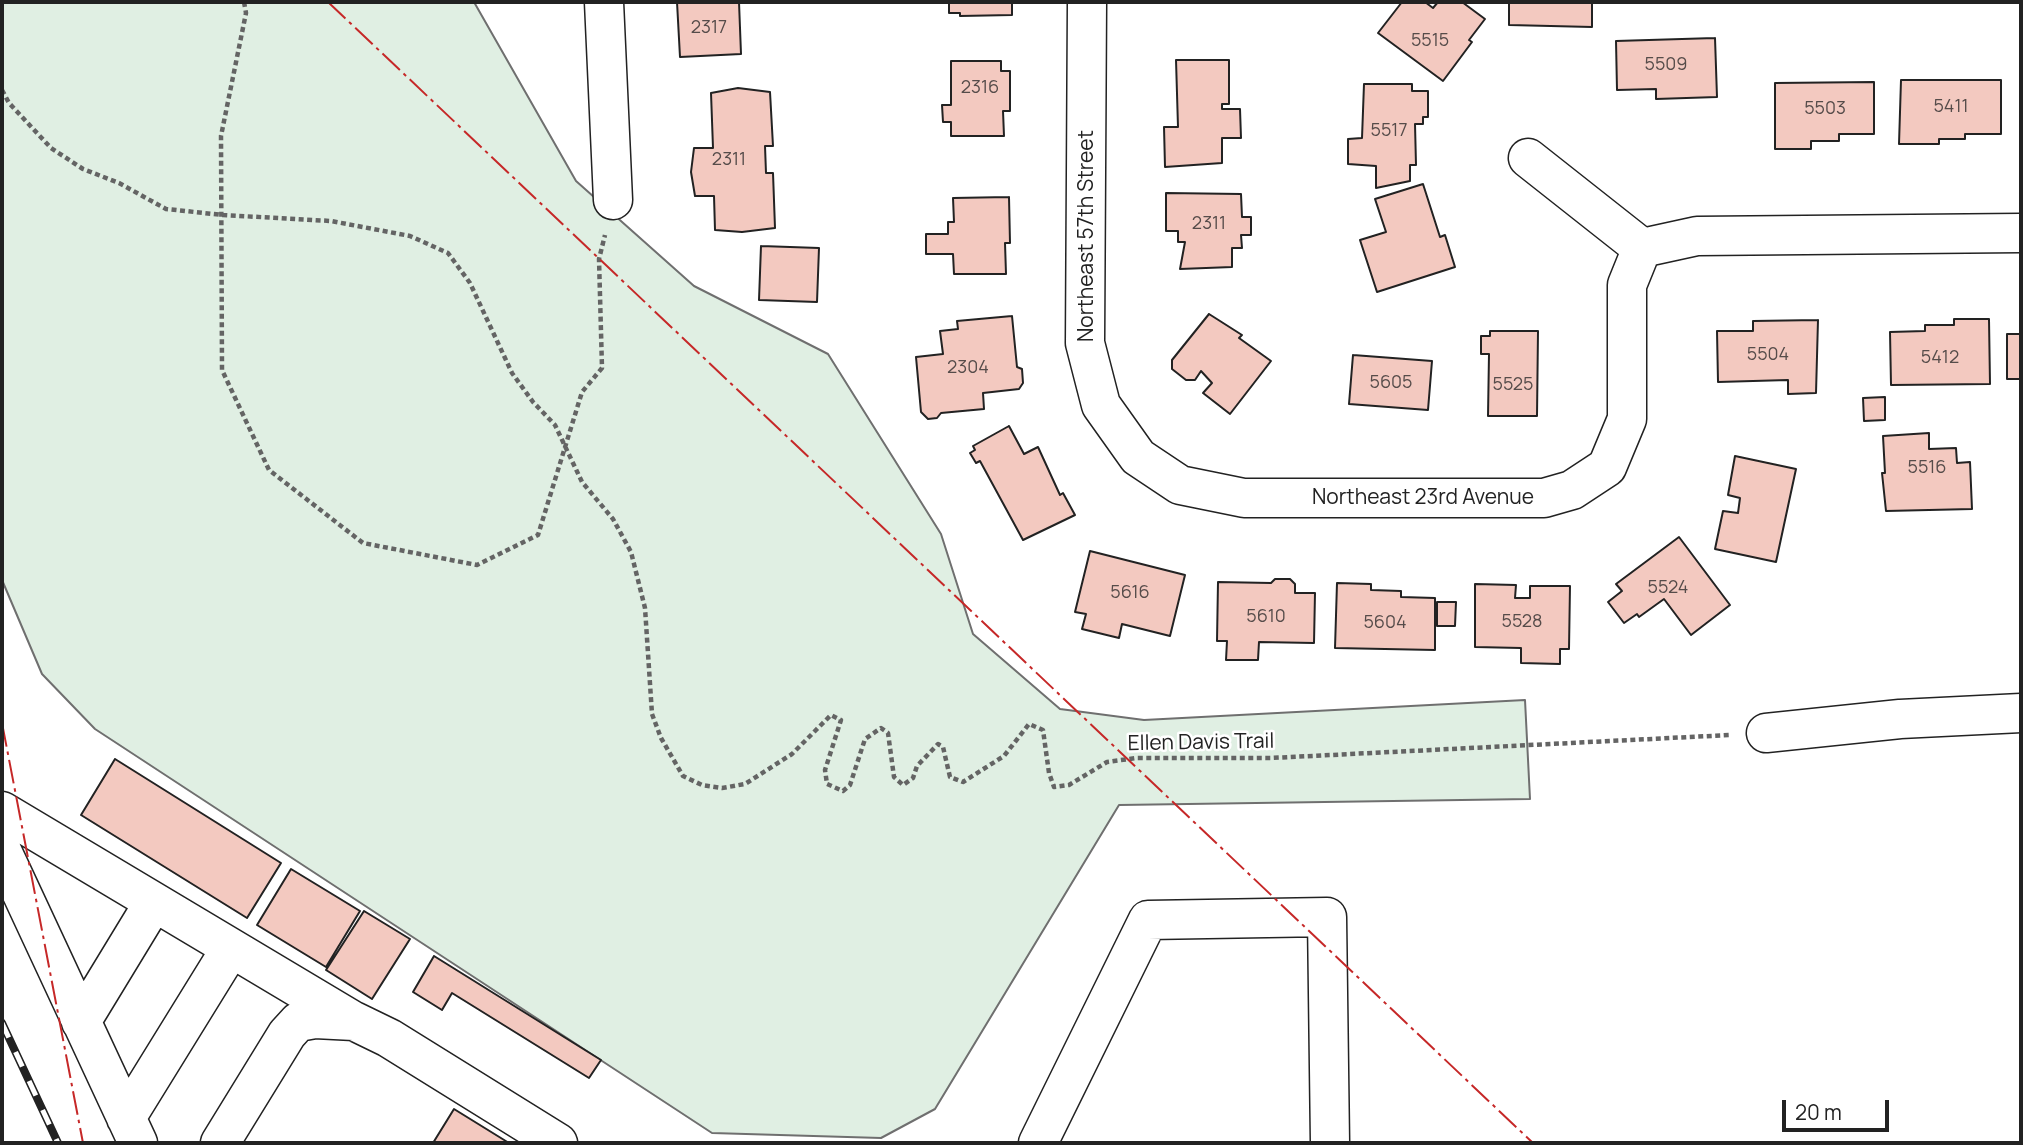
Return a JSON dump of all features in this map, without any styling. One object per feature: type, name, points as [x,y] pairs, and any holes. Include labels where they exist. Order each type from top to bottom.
[{"type":"street","points":[[604,2],[613,200]]},
{"type":"street","name":"Northeast 57th Street","points":[[1087,2],[1085,343],[1101,405],[1138,457]]},
{"type":"street","points":[[1528,158],[1642,247],[1697,236],[2021,233]]},
{"type":"street","name":"Northeast 23rd Avenue","points":[[1138,457],[1181,485],[1244,498],[1544,498],[1572,490],[1607,467],[1627,419],[1627,285],[1642,247]]},
{"type":"street","points":[[1766,733],[1900,719],[2021,713]]},
{"type":"street","points":[[2,811],[354,1021],[389,1038],[558,1143]]},
{"type":"street","points":[[2,852],[132,1131]]},
{"type":"street","points":[[81,1022],[154,902]]},
{"type":"street","points":[[1038,1143],[1148,920],[1326,917],[1330,1143]]},
{"type":"street","points":[[132,1131],[231,948]]},
{"type":"street","points":[[220,1143],[287,1034],[298,1022],[315,1019],[354,1021]]},
{"type":"path","points":[[244,2],[246,13],[221,136],[222,370],[269,470],[363,543],[477,565],[538,535],[582,392],[602,369],[599,259],[613,200]]},
{"type":"path","name":"Ellen Davis Trail","points":[[2,90],[9,103],[51,148],[83,169],[119,183],[166,209],[331,221],[410,236],[448,253],[470,283],[512,373],[533,402],[555,425],[582,482],[613,519],[631,552],[645,608],[652,715],[661,738],[683,776],[702,786],[722,788],[745,784],[792,754],[831,715],[841,720],[825,770],[827,784],[842,791],[850,785],[865,739],[881,728],[888,733],[894,777],[903,785],[913,778],[917,766],[939,744],[943,747],[950,777],[963,782],[1004,756],[1029,724],[1043,730],[1049,773],[1054,787],[1069,785],[1107,762],[1136,758],[1284,757],[1766,733]]},
{"type":"green space","points":[[2,2],[474,2],[576,181],[694,286],[828,354],[941,534],[973,634],[1060,709],[1144,720],[1525,700],[1530,799],[1119,805],[935,1109],[881,1138],[712,1133],[95,729],[42,674],[2,580]]},
{"type":"building","points":[[677,2],[739,2],[741,54],[680,57]]},
{"type":"building","points":[[949,2],[1012,2],[1012,15],[960,16],[960,13],[949,13]]},
{"type":"building","points":[[1402,2],[1425,2],[1433,8],[1438,2],[1462,2],[1485,19],[1469,40],[1472,42],[1443,81],[1378,33]]},
{"type":"building","points":[[1509,2],[1592,2],[1592,27],[1509,25]]},
{"type":"building","points":[[1715,38],[1717,97],[1656,99],[1656,89],[1617,90],[1616,41]]},
{"type":"building","points":[[1176,60],[1229,60],[1229,104],[1222,104],[1222,109],[1240,109],[1241,138],[1222,138],[1222,163],[1165,167],[1164,127],[1178,127]]},
{"type":"building","points":[[951,61],[1001,61],[1001,71],[1010,71],[1010,111],[1003,111],[1004,136],[951,136],[951,122],[943,122],[942,105],[951,105]]},
{"type":"building","points":[[1901,80],[2001,80],[2001,134],[1965,134],[1965,139],[1939,139],[1939,144],[1899,144]]},
{"type":"building","points":[[1874,82],[1874,134],[1839,134],[1839,141],[1811,141],[1811,149],[1775,149],[1775,83]]},
{"type":"building","points":[[1364,84],[1412,84],[1412,91],[1428,91],[1428,117],[1423,117],[1423,124],[1415,124],[1416,165],[1410,165],[1410,181],[1376,188],[1376,166],[1348,164],[1348,139],[1362,138]]},
{"type":"building","points":[[738,88],[770,92],[773,146],[765,146],[766,173],[773,173],[775,228],[742,232],[715,230],[714,196],[695,196],[691,172],[694,148],[713,148],[711,93]]},
{"type":"building","points":[[1423,184],[1440,237],[1445,235],[1455,267],[1377,292],[1360,240],[1386,232],[1375,199]]},
{"type":"building","points":[[1166,193],[1241,194],[1242,217],[1251,217],[1251,235],[1241,235],[1242,248],[1232,248],[1232,267],[1180,269],[1185,242],[1178,242],[1178,231],[1166,231]]},
{"type":"building","points":[[1009,197],[1010,243],[1005,243],[1006,274],[954,274],[953,254],[926,254],[926,234],[948,234],[948,222],[954,222],[953,198]]},
{"type":"building","points":[[761,246],[819,248],[817,302],[759,300]]},
{"type":"building","points":[[1209,314],[1242,335],[1239,338],[1271,361],[1230,414],[1203,393],[1212,383],[1201,371],[1195,380],[1186,380],[1172,369],[1172,360]]},
{"type":"building","points":[[1012,316],[1017,367],[1022,369],[1023,383],[1019,389],[983,393],[984,409],[941,413],[937,418],[928,419],[921,412],[916,357],[943,354],[940,331],[958,329],[957,321]]},
{"type":"building","points":[[1954,319],[1989,319],[1990,384],[1891,385],[1890,332],[1925,331],[1925,325],[1954,325]]},
{"type":"building","points":[[1818,320],[1816,393],[1788,394],[1788,380],[1718,382],[1717,331],[1753,331],[1753,321]]},
{"type":"building","points":[[1490,331],[1538,331],[1537,416],[1488,416],[1489,354],[1481,354],[1481,336],[1490,336]]},
{"type":"building","points":[[2007,334],[2021,334],[2021,379],[2007,379]]},
{"type":"building","points":[[1353,355],[1432,361],[1428,410],[1349,404]]},
{"type":"building","points":[[1885,397],[1885,420],[1864,421],[1863,398]]},
{"type":"building","points":[[1009,426],[1024,454],[1038,447],[1060,495],[1063,493],[1075,515],[1023,540],[980,461],[976,463],[970,453],[975,450],[973,446]]},
{"type":"building","points":[[1929,433],[1929,449],[1956,448],[1957,463],[1970,462],[1972,509],[1886,511],[1882,473],[1885,473],[1883,436]]},
{"type":"building","points":[[1735,456],[1796,469],[1776,562],[1715,549],[1723,511],[1738,513],[1740,498],[1728,495]]},
{"type":"building","points":[[1679,537],[1730,605],[1691,635],[1664,599],[1639,617],[1637,614],[1624,623],[1608,602],[1622,591],[1616,584]]},
{"type":"building","points":[[1090,551],[1185,575],[1170,636],[1122,624],[1119,638],[1082,629],[1086,614],[1075,612]]},
{"type":"building","points":[[1275,579],[1290,579],[1295,584],[1295,593],[1315,593],[1314,643],[1259,642],[1258,660],[1226,660],[1227,641],[1217,641],[1218,582],[1271,583]]},
{"type":"building","points":[[1337,583],[1371,584],[1371,590],[1401,591],[1401,597],[1435,598],[1435,650],[1335,648]]},
{"type":"building","points":[[1475,584],[1516,585],[1515,598],[1530,598],[1530,586],[1570,586],[1569,649],[1560,649],[1560,664],[1521,663],[1521,648],[1475,647]]},
{"type":"building","points":[[1437,602],[1456,602],[1455,626],[1437,626]]},
{"type":"building","points":[[115,759],[281,863],[247,918],[81,815]]},
{"type":"building","points":[[291,869],[360,911],[326,967],[257,925]]},
{"type":"building","points":[[364,911],[410,939],[372,999],[326,970]]},
{"type":"building","points":[[434,956],[601,1060],[589,1078],[452,993],[442,1010],[413,992]]},
{"type":"building","points":[[454,1109],[509,1143],[433,1143]]},
{"type":"railway","points":[[2,1023],[58,1143]]},
{"type":"power","points":[[328,2],[1533,1143]]},
{"type":"power","points":[[2,723],[83,1143]]}]
